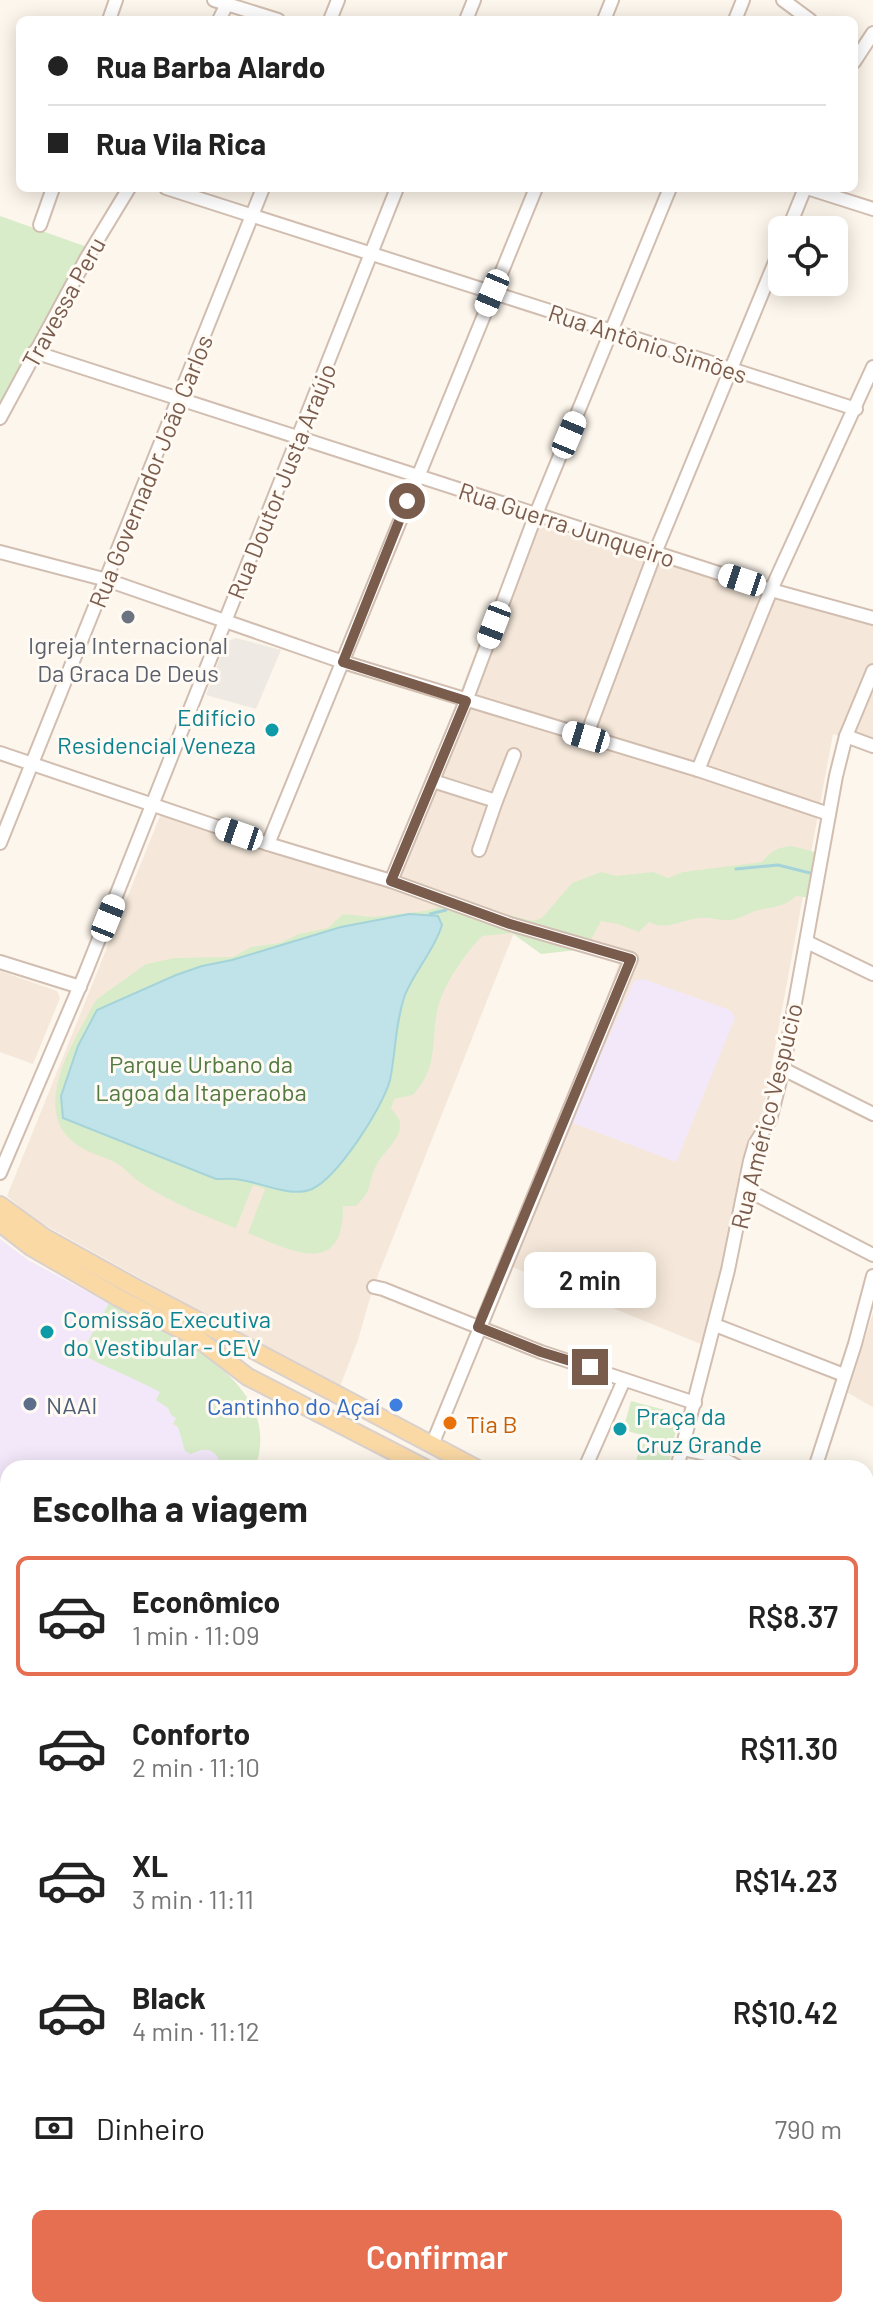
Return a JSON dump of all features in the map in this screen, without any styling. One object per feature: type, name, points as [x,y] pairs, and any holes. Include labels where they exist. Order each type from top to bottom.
[{"type":"main road","points":[[0,1205],[61,1246],[461,1460]]},
{"type":"main road","points":[[0,1223],[44,1254],[119,1298],[197,1338],[253,1380],[411,1460]]},
{"type":"main road","points":[[253,1380],[266,1369],[299,1386],[321,1387]]},
{"type":"main road","points":[[429,1460],[432,1445]]},
{"type":"street","points":[[783,0],[805,16]]},
{"type":"street","points":[[220,2],[265,16]]},
{"type":"street","points":[[858,53],[873,33]]},
{"type":"street","points":[[40,225],[52,192]]},
{"type":"street","name":"Travessa Peru","points":[[0,418],[86,259],[127,192]]},
{"type":"street","name":"Rua Antônio Simões","points":[[178,192],[856,409]]},
{"type":"street","name":"Rua Governador João Carlos","points":[[0,843],[261,192]]},
{"type":"street","name":"Rua Doutor Justa Araújo","points":[[0,1173],[80,987],[395,192]]},
{"type":"street","points":[[268,844],[534,192]]},
{"type":"street","points":[[391,881],[466,701],[536,514],[668,192]]},
{"type":"street","points":[[794,216],[804,192]]},
{"type":"street","points":[[819,192],[873,209]]},
{"type":"street","points":[[586,737],[655,553],[768,280]]},
{"type":"street","name":"Rua Guerra Junqueiro","points":[[34,352],[771,590],[873,618]]},
{"type":"street","points":[[698,770],[771,590],[873,367]]},
{"type":"street","points":[[0,552],[107,580],[343,662],[698,770],[829,814]]},
{"type":"street","name":"Rua Américo Vespúcio","points":[[679,1460],[715,1325],[755,1144],[770,1120],[783,1069],[846,736],[873,671]]},
{"type":"street","points":[[846,736],[873,746]]},
{"type":"street","points":[[0,753],[268,844],[391,881],[510,924],[631,959],[432,1445]]},
{"type":"street","points":[[479,850],[514,755]]},
{"type":"street","points":[[433,781],[496,801]]},
{"type":"street","points":[[807,942],[873,974]]},
{"type":"street","points":[[0,962],[80,987]]},
{"type":"street","points":[[783,1069],[873,1114]]},
{"type":"street","points":[[745,1189],[873,1255]]},
{"type":"street","points":[[817,1460],[873,1276]]},
{"type":"street","points":[[374,1287],[541,1352],[695,1403]]},
{"type":"street","points":[[715,1325],[844,1375]]},
{"type":"street","points":[[589,1460],[624,1380]]},
{"type":"street","points":[[682,1449],[725,1460]]},
{"type":"shaded area","points":[[525,522],[873,625],[873,747],[833,734],[757,1145],[708,1347],[500,1262],[551,1151],[619,963],[517,925],[373,1288],[339,1389],[34,1219],[7,1196],[162,811],[388,882]]},
{"type":"shaded area","points":[[236,638],[281,650],[256,709],[206,695],[226,642]]},
{"type":"shaded area","points":[[0,971],[57,991],[60,998],[33,1064],[0,1052]]},
{"type":"shaded area","points":[[643,979],[730,1010],[735,1018],[676,1162],[570,1122],[634,981]]},
{"type":"shaded area","points":[[0,1239],[28,1260],[181,1342],[225,1371],[252,1405],[259,1433],[258,1460],[0,1460]]},
{"type":"shaded area","points":[[873,1313],[873,1407],[848,1393]]},
{"type":"green space","points":[[0,216],[87,247],[0,405]]},
{"type":"green space","name":"Parque Urbano da Lagoa da Itaperaoba","points":[[792,846],[819,853],[810,898],[796,896],[782,905],[731,920],[699,918],[662,925],[649,922],[639,932],[601,921],[586,949],[541,954],[512,933],[482,936],[461,962],[444,992],[437,1012],[430,1065],[421,1085],[413,1095],[394,1099],[391,1109],[400,1122],[397,1136],[378,1163],[361,1200],[356,1206],[343,1206],[341,1229],[335,1244],[325,1251],[312,1254],[297,1252],[248,1233],[265,1189],[253,1185],[236,1228],[164,1196],[138,1181],[118,1164],[83,1149],[64,1132],[57,1116],[55,1098],[59,1078],[74,1040],[92,1007],[97,999],[146,964],[175,958],[233,957],[251,947],[280,943],[299,934],[328,928],[343,914],[372,917],[465,905],[533,921],[542,918],[572,883],[601,872],[616,876],[653,872],[668,878],[683,872],[762,862],[775,850]]},
{"type":"green space","points":[[109,1303],[190,1346],[216,1364],[238,1386],[254,1410],[260,1437],[256,1460],[219,1460],[212,1451],[191,1454],[185,1451],[178,1427],[173,1424],[176,1418],[156,1400],[160,1392],[81,1354]]},
{"type":"green space","points":[[631,1401],[680,1414],[673,1443],[623,1430]]},
{"type":"green space","points":[[641,1443],[672,1451],[670,1460],[636,1460]]},
{"type":"water","name":"Parque Urbano da Lagoa da Itaperaoba","points":[[409,914],[438,916],[442,925],[405,995],[386,1092],[346,1156],[323,1182],[312,1189],[295,1192],[238,1179],[216,1179],[63,1118],[61,1096],[78,1046],[97,1010],[202,966],[341,927]]},
{"type":"waterway","points":[[736,869],[778,865],[810,873]]},
{"type":"waterway","points":[[430,914],[446,910]]},
{"type":"place","name":"Igreja Internacional Da Graca De Deus","points":[[128,617]]},
{"type":"place","name":"Edifício Residencial Veneza","points":[[272,730]]},
{"type":"place","name":"Comissão Executiva do Vestibular - CEV","points":[[47,1332]]},
{"type":"place","name":"NAAI","points":[[30,1404]]},
{"type":"place","name":"Cantinho do Açaí","points":[[396,1405]]},
{"type":"place","name":"Tia B","points":[[450,1423]]},
{"type":"place","name":"Praça da Cruz Grande","points":[[620,1429]]},
{"type":"route","points":[[407,501],[343,662],[466,701],[391,881],[510,924],[631,959],[478,1327],[590,1367]]}]
